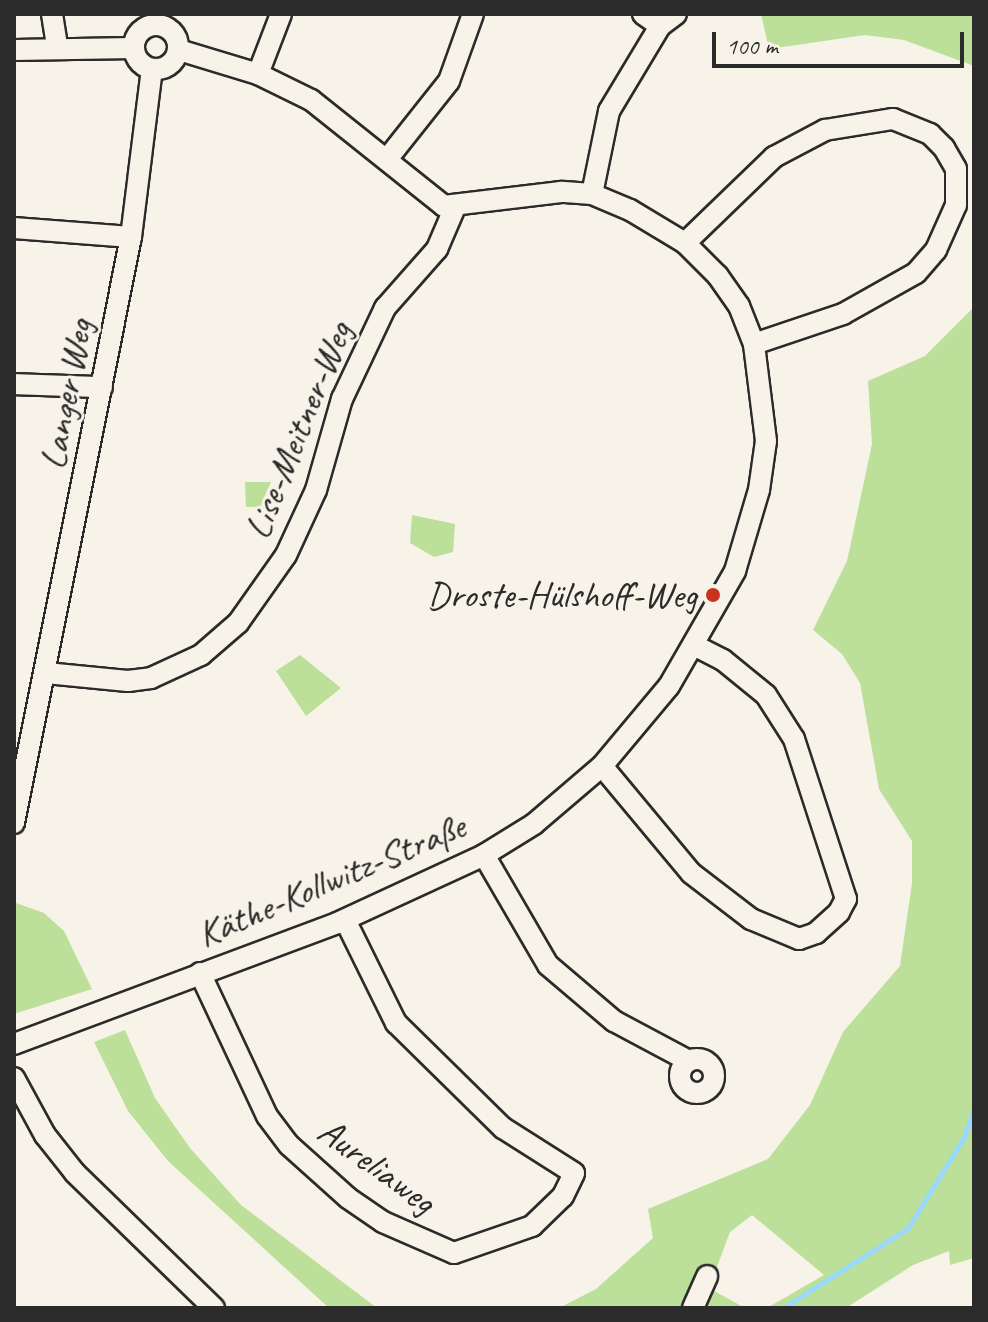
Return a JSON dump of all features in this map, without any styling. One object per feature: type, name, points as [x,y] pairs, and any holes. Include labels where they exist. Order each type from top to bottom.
[{"type":"street","points":[[52,14],[57,47]]},
{"type":"street","points":[[258,74],[281,14]]},
{"type":"street","points":[[388,158],[449,81],[473,14]]},
{"type":"street","points":[[592,194],[609,111],[660,18]]},
{"type":"street","points":[[155,24],[173,32],[179,50],[166,67],[152,69],[139,62],[134,48],[137,34],[155,24]]},
{"type":"street","points":[[14,50],[134,48]]},
{"type":"street","points":[[179,50],[258,74],[311,100],[388,158],[432,200],[455,207]]},
{"type":"street","name":"Langer Weg","points":[[14,823],[131,237],[152,69]]},
{"type":"street","points":[[685,243],[774,157],[825,130],[893,119],[930,134],[944,148],[956,169],[956,205],[936,250],[916,273],[843,314],[754,344]]},
{"type":"street","name":"Käthe-Kollwitz-Straße","points":[[14,1044],[345,920],[484,855],[534,824],[602,766],[639,727],[696,646],[735,571],[759,490],[766,441],[754,344],[739,306],[718,276],[685,243],[652,221],[592,194],[561,192],[455,207]]},
{"type":"street","name":"Lise-Meitner-Weg","points":[[46,673],[128,681],[151,678],[201,655],[238,623],[286,555],[311,502],[342,399],[385,308],[437,249],[455,207]]},
{"type":"street","points":[[14,228],[131,237]]},
{"type":"street","points":[[14,384],[102,387]]},
{"type":"street","points":[[602,766],[691,873],[751,919],[799,939],[816,933],[839,912],[846,899],[794,739],[766,695],[723,660],[696,646]]},
{"type":"street","points":[[484,855],[548,965],[614,1021],[689,1061]]},
{"type":"street","name":"Aureliaweg","points":[[200,973],[267,1116],[289,1145],[348,1198],[395,1228],[454,1253],[532,1226],[563,1196],[574,1173],[503,1128],[396,1023],[345,920]]},
{"type":"street","points":[[14,1078],[45,1135],[75,1173],[214,1308]]},
{"type":"street","points":[[693,1308],[707,1276]]},
{"type":"green space","points":[[761,14],[974,14],[974,66],[904,40],[865,35],[769,49]]},
{"type":"green space","points":[[974,307],[974,1258],[950,1265],[949,1251],[913,1265],[846,1308],[767,1308],[824,1275],[752,1215],[730,1232],[709,1288],[745,1308],[559,1308],[596,1289],[653,1238],[648,1209],[768,1159],[810,1105],[843,1032],[900,966],[912,883],[912,841],[879,789],[860,683],[842,654],[813,630],[847,561],[872,444],[868,381],[925,356]]},
{"type":"green space","points":[[245,482],[271,482],[260,507],[246,507]]},
{"type":"green space","points":[[412,515],[455,524],[453,552],[434,557],[410,543]]},
{"type":"green space","points":[[300,655],[341,688],[306,716],[276,671]]},
{"type":"green space","points":[[16,903],[44,913],[64,931],[92,989],[14,1014]]},
{"type":"green space","points":[[125,1030],[155,1098],[190,1148],[241,1205],[377,1308],[329,1308],[168,1161],[128,1111],[94,1042]]},
{"type":"waterway","points":[[783,1308],[908,1228],[964,1137],[974,1108]]},
{"type":"place","name":"Droste-Hülshoff-Weg","points":[[713,595]]}]
